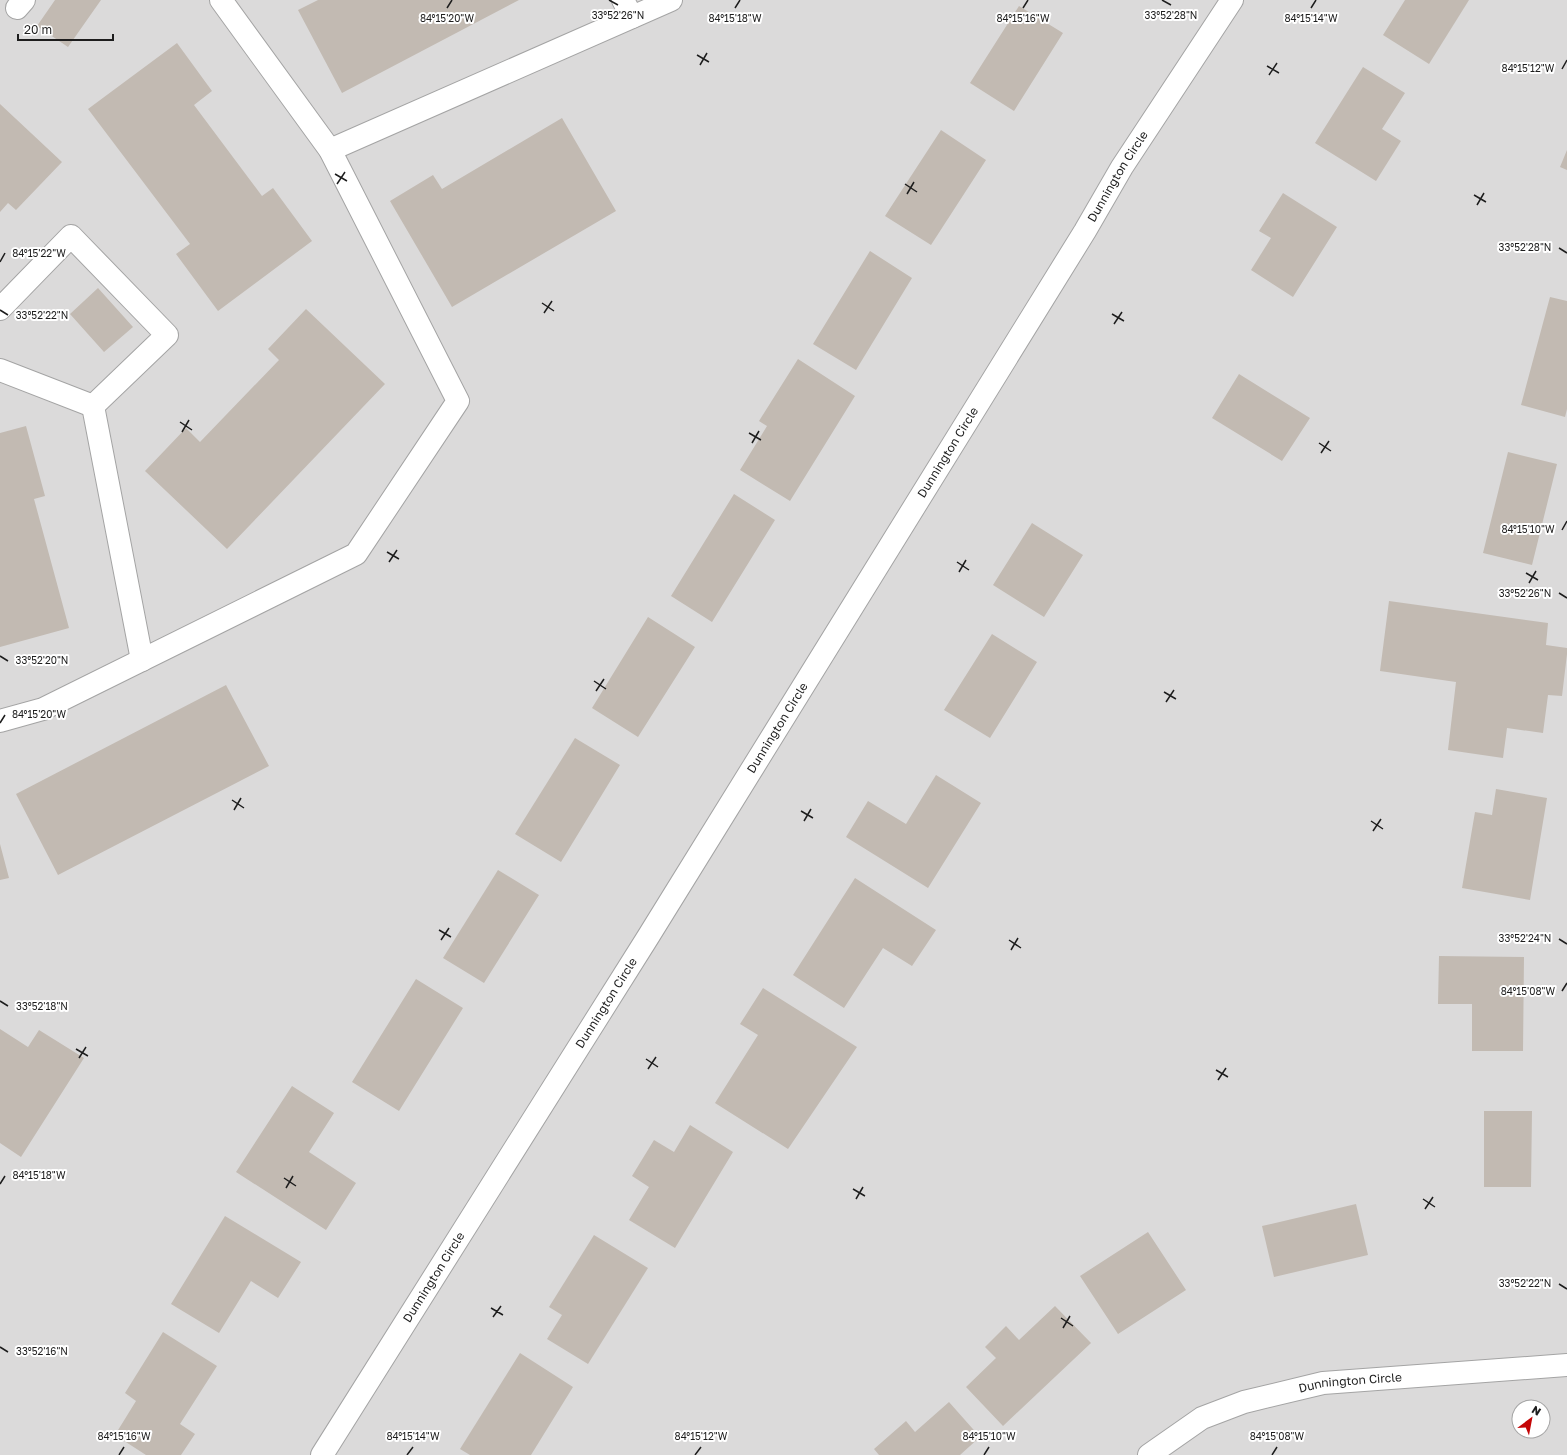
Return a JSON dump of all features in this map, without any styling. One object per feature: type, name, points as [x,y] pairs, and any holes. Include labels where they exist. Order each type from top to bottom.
[{"type":"street","points":[[0,720],[43,709],[356,554],[458,401],[330,150],[221,0]]},
{"type":"street","points":[[330,150],[627,8],[671,0]]},
{"type":"street","name":"Dunnington Circle","points":[[322,1455],[656,923],[1085,231],[1122,168],[1232,0]]},
{"type":"street","points":[[0,309],[71,236],[156,324],[166,335],[93,406]]},
{"type":"street","points":[[0,370],[93,406]]},
{"type":"street","points":[[93,406],[142,660]]},
{"type":"street","name":"Dunnington Circle","points":[[1149,1455],[1202,1418],[1244,1402],[1324,1383],[1567,1364]]},
{"type":"shaded area","points":[[0,0],[1567,0],[1567,1455],[0,1455]]},
{"type":"building","points":[[55,0],[101,0],[68,47],[37,26]]},
{"type":"building","points":[[318,0],[519,0],[342,93],[298,10]]},
{"type":"building","points":[[1405,0],[1469,0],[1429,64],[1383,35]]},
{"type":"building","points":[[1019,6],[1063,33],[1014,111],[970,83]]},
{"type":"building","points":[[177,43],[212,91],[194,105],[262,196],[273,188],[312,241],[218,311],[176,254],[190,244],[88,109]]},
{"type":"building","points":[[1363,67],[1405,93],[1382,129],[1401,141],[1376,181],[1315,143]]},
{"type":"building","points":[[0,104],[62,162],[16,210],[8,203],[0,212]]},
{"type":"building","points":[[562,118],[616,211],[452,307],[390,201],[433,175],[442,189]]},
{"type":"building","points":[[941,130],[986,160],[931,245],[885,216]]},
{"type":"building","points":[[1567,150],[1567,170],[1560,167]]},
{"type":"building","points":[[1283,193],[1337,227],[1293,297],[1251,270],[1271,238],[1259,231]]},
{"type":"building","points":[[870,251],[912,278],[856,370],[813,344]]},
{"type":"building","points":[[98,288],[133,327],[104,352],[70,314]]},
{"type":"building","points":[[1550,297],[1567,301],[1567,409],[1565,417],[1521,405]]},
{"type":"building","points":[[306,309],[385,384],[227,549],[145,471],[186,428],[200,442],[279,360],[268,349]]},
{"type":"building","points":[[798,359],[855,396],[790,501],[740,470],[767,426],[759,421]]},
{"type":"building","points":[[1239,374],[1310,418],[1282,461],[1212,418]]},
{"type":"building","points":[[26,426],[45,496],[34,499],[69,628],[0,647],[0,433]]},
{"type":"building","points":[[1508,452],[1557,464],[1532,565],[1483,553]]},
{"type":"building","points":[[734,494],[775,520],[712,622],[671,596]]},
{"type":"building","points":[[1032,523],[1083,555],[1044,617],[993,585]]},
{"type":"building","points":[[1389,601],[1548,623],[1546,645],[1567,648],[1567,654],[1562,696],[1548,695],[1543,733],[1507,728],[1503,758],[1448,750],[1456,682],[1380,671]]},
{"type":"building","points":[[648,617],[695,647],[638,737],[592,708]]},
{"type":"building","points":[[992,634],[1037,662],[990,738],[944,710]]},
{"type":"building","points":[[226,685],[269,766],[58,875],[16,794]]},
{"type":"building","points":[[575,738],[620,765],[561,862],[515,834]]},
{"type":"building","points":[[936,775],[981,803],[928,888],[846,837],[868,801],[906,824]]},
{"type":"building","points":[[1496,789],[1547,798],[1530,900],[1462,888],[1475,812],[1492,815]]},
{"type":"building","points":[[0,844],[9,878],[0,880]]},
{"type":"building","points":[[498,870],[539,895],[484,983],[443,958]]},
{"type":"building","points":[[855,878],[936,930],[912,966],[883,948],[844,1008],[793,975]]},
{"type":"building","points":[[1439,956],[1524,957],[1523,1051],[1472,1051],[1472,1004],[1438,1004]]},
{"type":"building","points":[[416,979],[463,1008],[399,1111],[352,1082]]},
{"type":"building","points":[[763,988],[857,1047],[788,1149],[715,1103],[758,1035],[740,1024]]},
{"type":"building","points":[[0,1029],[28,1047],[39,1030],[84,1058],[21,1157],[0,1143]]},
{"type":"building","points":[[292,1086],[334,1113],[309,1152],[356,1183],[326,1230],[236,1172]]},
{"type":"building","points":[[1484,1111],[1532,1111],[1531,1187],[1484,1187]]},
{"type":"building","points":[[690,1125],[733,1152],[675,1248],[629,1220],[649,1187],[632,1176],[654,1140],[674,1152]]},
{"type":"building","points":[[1356,1204],[1368,1255],[1274,1277],[1262,1226]]},
{"type":"building","points":[[225,1216],[301,1262],[278,1298],[251,1281],[219,1333],[171,1304]]},
{"type":"building","points":[[1148,1232],[1186,1290],[1118,1334],[1080,1276]]},
{"type":"building","points":[[594,1235],[648,1268],[588,1364],[547,1339],[562,1315],[549,1307]]},
{"type":"building","points":[[1055,1306],[1091,1343],[1003,1426],[966,1387],[996,1358],[985,1347],[1006,1326],[1019,1340]]},
{"type":"building","points":[[163,1332],[217,1366],[180,1424],[195,1434],[181,1455],[146,1455],[115,1435],[136,1401],[125,1393]]},
{"type":"building","points":[[520,1353],[573,1387],[531,1455],[470,1455],[460,1449]]},
{"type":"building","points":[[949,1402],[980,1437],[960,1455],[879,1455],[874,1449],[906,1421],[915,1432]]}]
